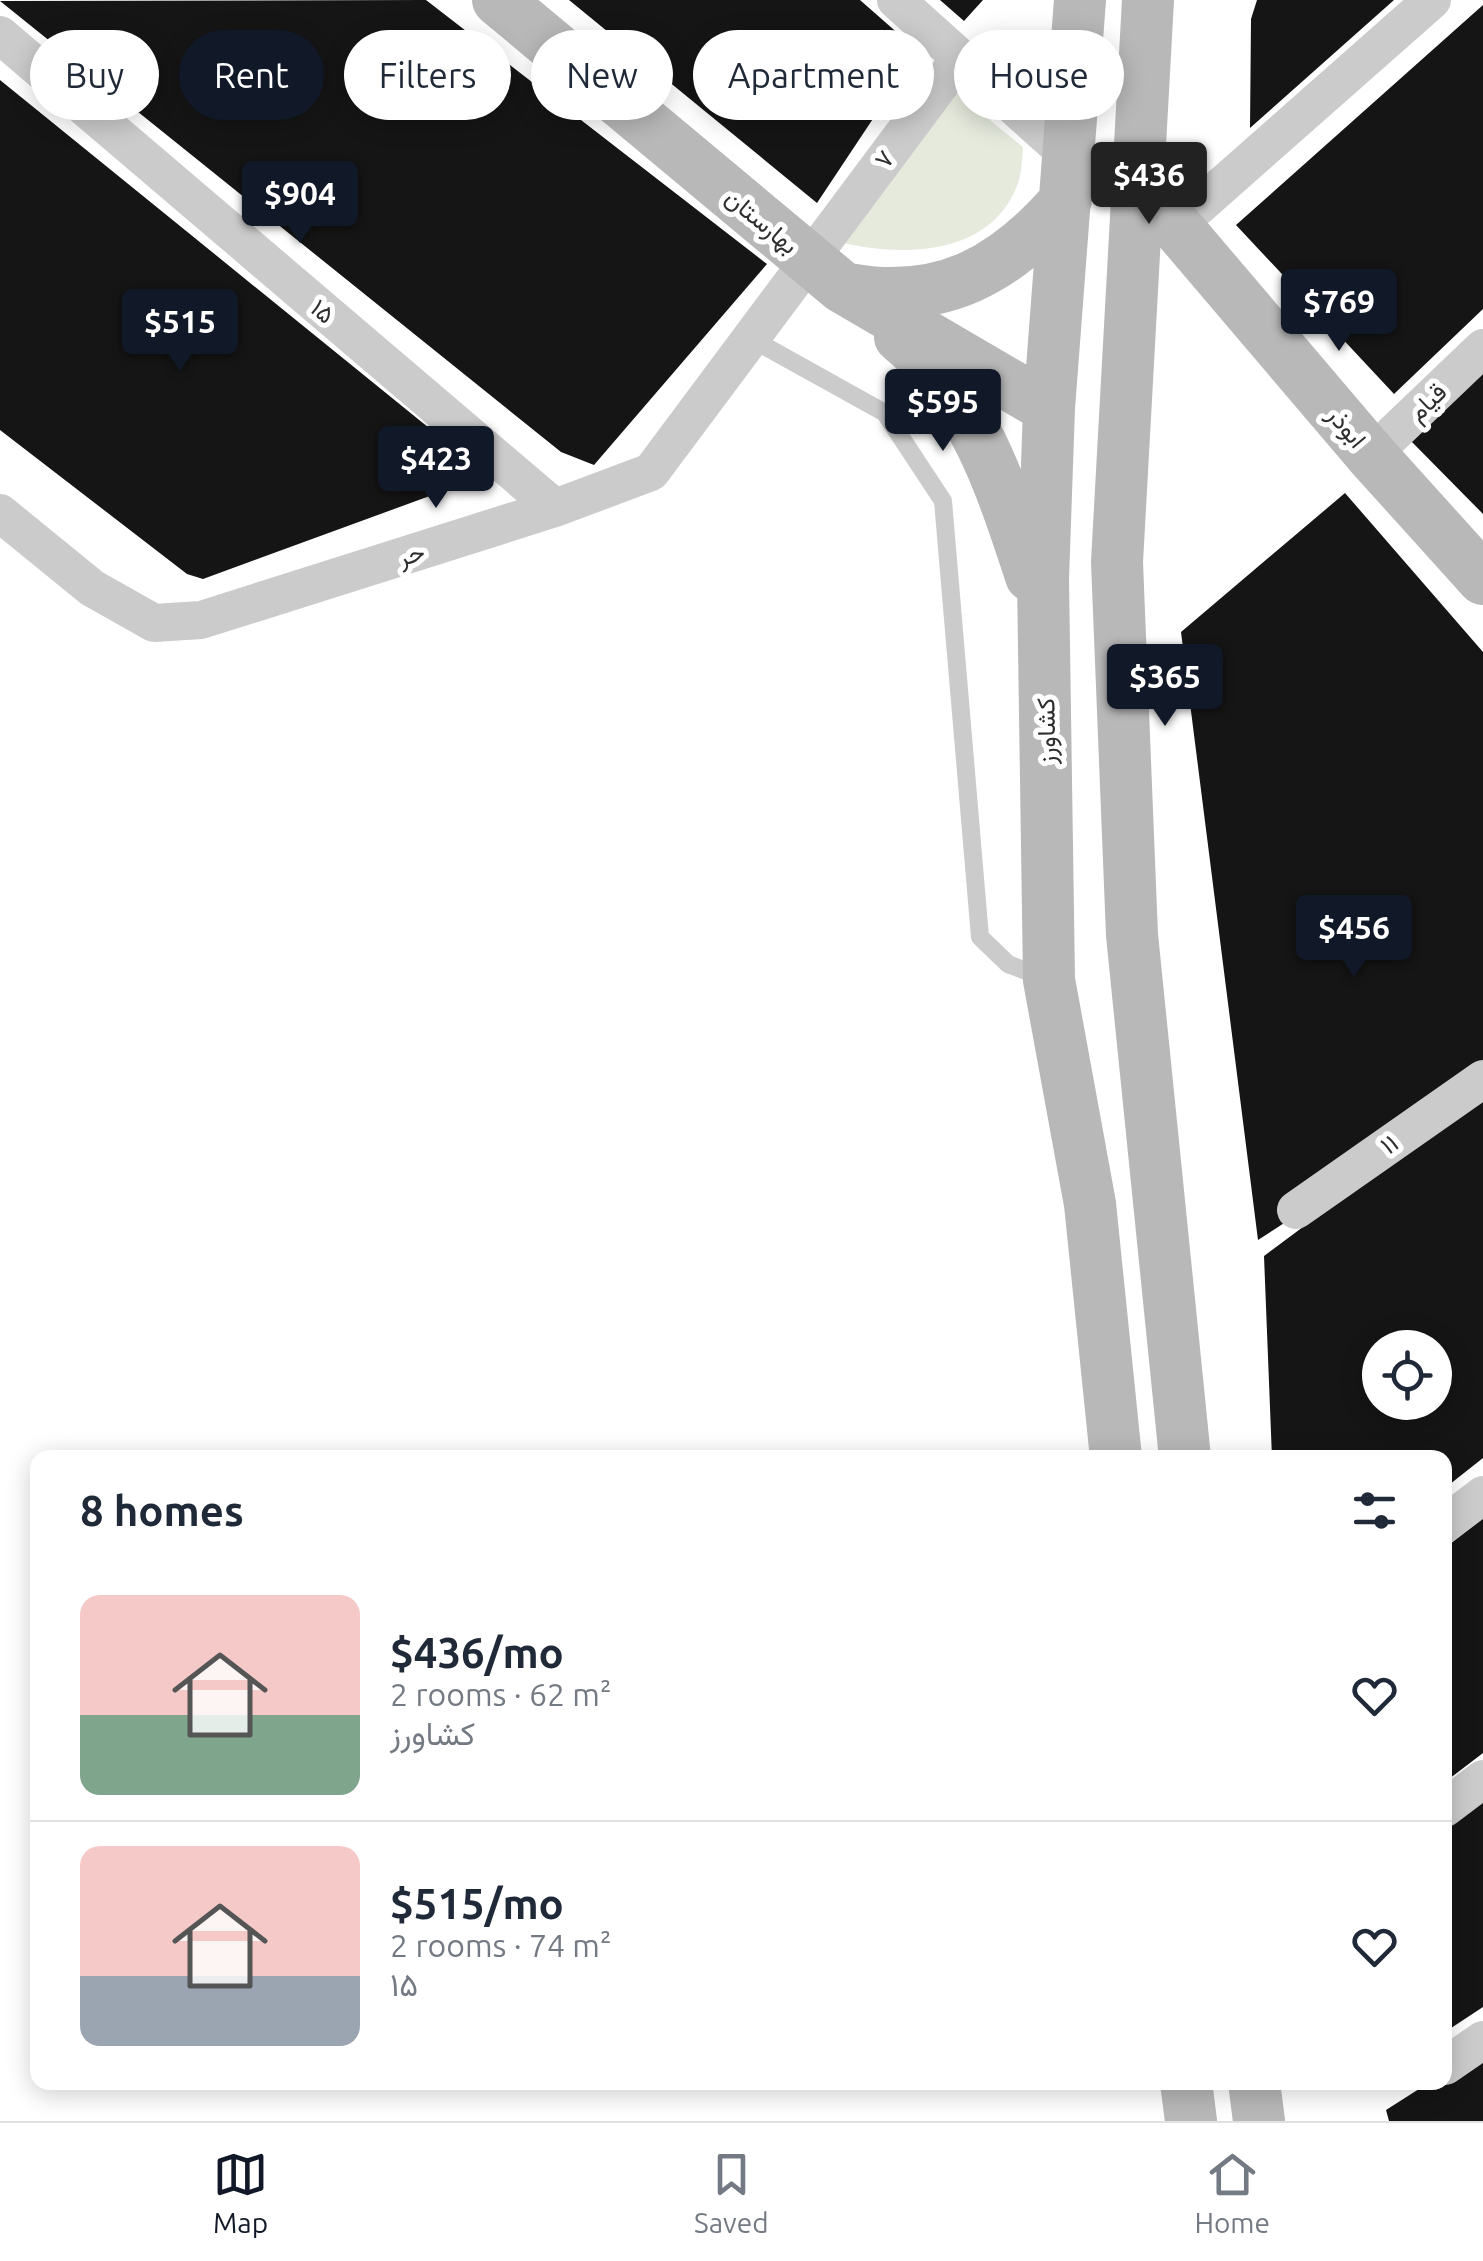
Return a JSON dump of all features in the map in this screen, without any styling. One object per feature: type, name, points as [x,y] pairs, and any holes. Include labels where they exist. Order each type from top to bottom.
[{"type":"main road","name":"بهارستان","points":[[498,0],[825,274],[1049,408]]},
{"type":"main road","name":"کشاورز","points":[[1080,0],[1049,408],[1044,618],[1049,980],[1090,1204],[1115,1450]]},
{"type":"main road","points":[[1127,0],[1100,326],[1080,369],[1049,408],[1067,454],[1085,530],[1170,1274],[1184,1450]]},
{"type":"main road","points":[[1132,935],[1116,562],[1148,0]]},
{"type":"main road","points":[[825,274],[867,292],[911,292],[942,287],[972,276],[1032,240],[1067,178]]},
{"type":"main road","name":"ابوذر","points":[[1137,180],[1371,455],[1483,579]]},
{"type":"main road","points":[[825,274],[918,352],[981,437],[1001,484],[1044,618]]},
{"type":"main road","points":[[1187,2090],[1191,2121]]},
{"type":"main road","points":[[1255,2090],[1259,2121]]},
{"type":"street","points":[[896,0],[954,53]]},
{"type":"street","points":[[1176,226],[1432,0]]},
{"type":"street","name":"۱۵","points":[[0,35],[555,508]]},
{"type":"street","name":"۷","points":[[825,274],[954,68]]},
{"type":"street","points":[[1015,120],[1067,178]]},
{"type":"street","name":"حر","points":[[0,513],[92,588],[154,623],[202,620],[555,508],[651,472],[750,338],[825,274]]},
{"type":"street","name":"قیام","points":[[1371,455],[1483,348]]},
{"type":"street","name":"۱۱","points":[[1296,1210],[1483,1079]]},
{"type":"street","points":[[1452,1519],[1483,1495]]},
{"type":"street","points":[[1452,1803],[1483,1779]]},
{"type":"street","points":[[1452,2061],[1483,2040]]},
{"type":"lane","points":[[750,338],[884,413],[943,501],[980,938],[1008,964],[1049,980]]},
{"type":"shaded area","points":[[953,90],[954,120],[990,120],[1023,147],[1019,181],[1004,209],[986,227],[941,246],[889,250],[839,242],[934,120]]},
{"type":"building","points":[[426,0],[465,30],[344,30],[344,120],[511,120],[511,66],[531,81],[531,120],[581,120],[767,264],[594,465],[561,452],[148,120],[159,120],[159,30],[36,30],[0,1]]},
{"type":"building","points":[[569,0],[860,0],[894,30],[693,30],[693,102],[673,85],[673,30],[606,30]]},
{"type":"building","points":[[940,0],[983,0],[964,21]]},
{"type":"building","points":[[1257,0],[1394,0],[1250,128],[1251,19]]},
{"type":"building","points":[[1483,5],[1483,309],[1394,394],[1236,225]]},
{"type":"building","points":[[0,80],[30,104],[30,120],[49,120],[487,475],[203,579],[187,574],[0,430]]},
{"type":"building","points":[[716,120],[872,120],[817,203]]},
{"type":"building","points":[[1483,370],[1483,514],[1410,440]]},
{"type":"building","points":[[1345,493],[1483,652],[1483,1458],[1452,1482],[1452,1450],[1272,1450],[1264,1256],[1479,1096],[1258,1240],[1181,632]]},
{"type":"building","points":[[1483,1518],[1483,1753],[1452,1777],[1452,1542]]},
{"type":"building","points":[[1483,1799],[1483,2007],[1452,2027],[1452,1823]]},
{"type":"building","points":[[1483,2049],[1483,2121],[1389,2121],[1386,2110],[1417,2090],[1452,2090],[1452,2076]]}]
